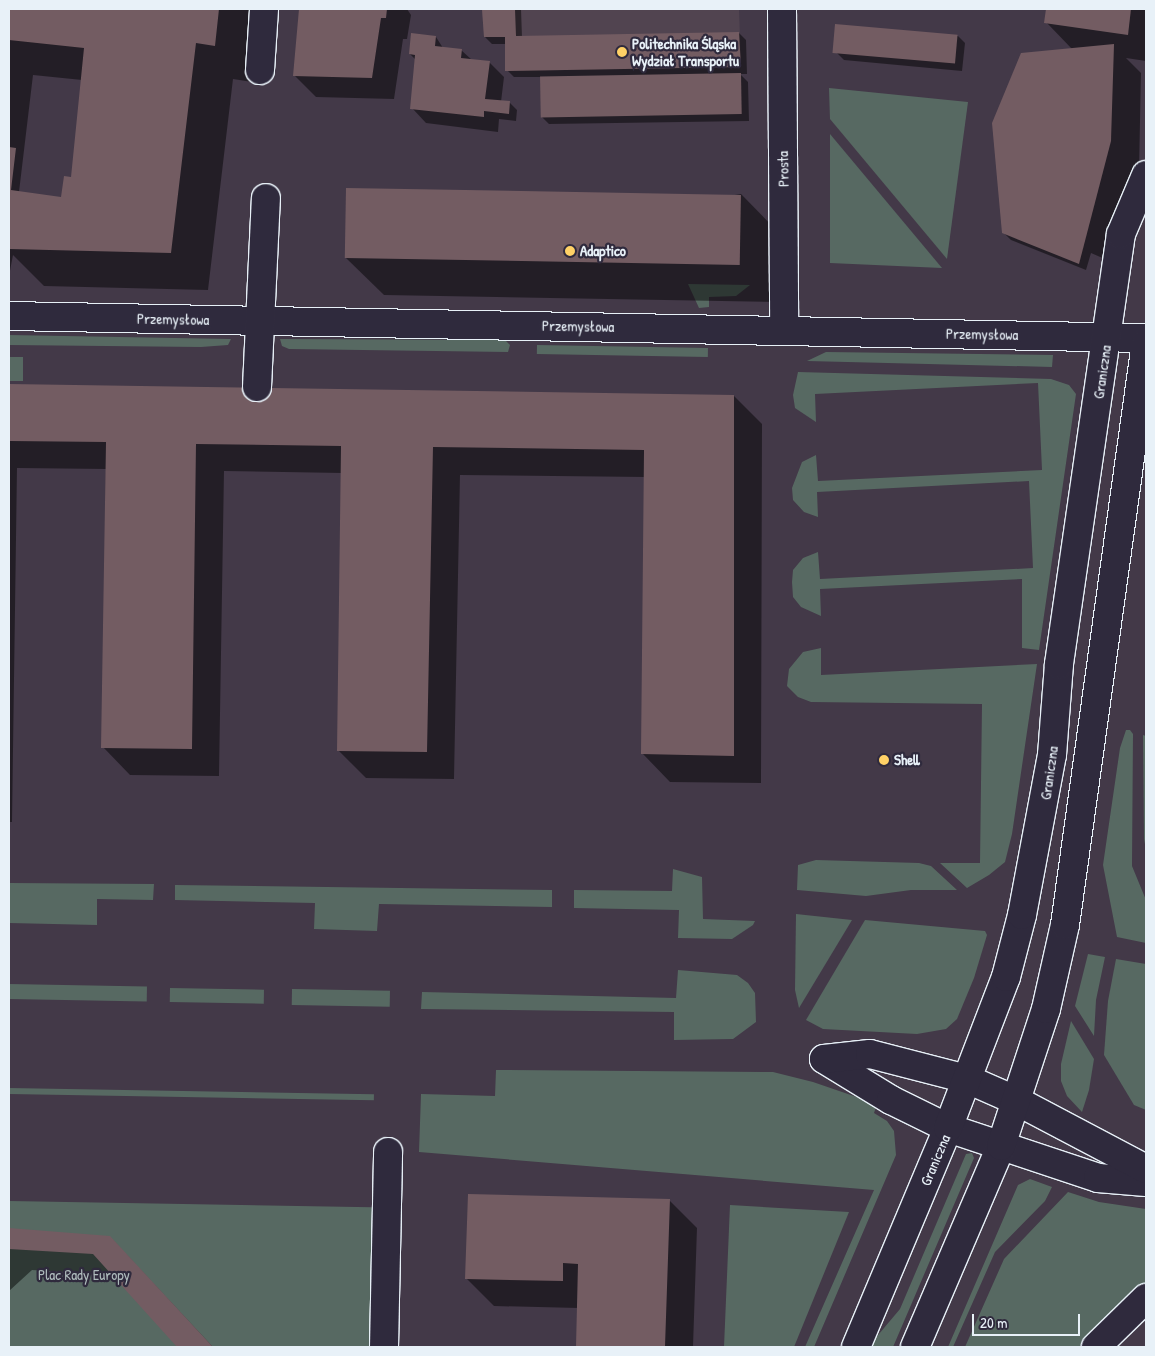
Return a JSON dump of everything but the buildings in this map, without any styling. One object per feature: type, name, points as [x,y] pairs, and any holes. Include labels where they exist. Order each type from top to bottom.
[{"type":"street","points":[[260,70],[264,9]]},
{"type":"street","name":"Prosta","points":[[782,9],[784,330]]},
{"type":"street","name":"Graniczna","points":[[856,1347],[948,1128],[1006,977],[1039,835],[1052,755],[1059,664],[1108,336],[1121,234],[1146,175]]},
{"type":"street","points":[[257,387],[266,198]]},
{"type":"street","name":"Przemysłowa","points":[[9,316],[1146,338]]},
{"type":"street","points":[[915,1347],[1000,1146],[1046,1009],[1065,925],[1141,422],[1146,343]]},
{"type":"street","points":[[1146,1169],[1017,1100],[967,1079],[870,1054],[824,1059],[891,1100],[948,1128],[1098,1178],[1146,1182]]},
{"type":"street","points":[[384,1347],[388,1152]]},
{"type":"street","points":[[1096,1347],[1146,1298]]},
{"type":"shaded area","name":"Politechnika Śląska Wydział Transportu","points":[[482,9],[739,9],[741,67],[505,71],[505,37],[484,37]]},
{"type":"green space","points":[[829,88],[968,102],[947,259],[830,119]]},
{"type":"green space","points":[[830,134],[942,268],[830,263]]},
{"type":"green space","points":[[688,284],[750,285],[736,296],[709,297],[709,307],[699,308]]},
{"type":"green space","points":[[9,335],[231,339],[228,345],[201,347],[9,345]]},
{"type":"green space","points":[[280,339],[505,340],[510,345],[508,352],[289,349],[282,346]]},
{"type":"green space","points":[[537,345],[708,348],[708,357],[537,354]]},
{"type":"green space","points":[[826,352],[1053,355],[1052,367],[807,361]]},
{"type":"green space","points":[[9,357],[23,357],[23,381],[9,381]]},
{"type":"green space","points":[[798,372],[1051,379],[1069,385],[1076,394],[1039,650],[1022,648],[1022,579],[820,589],[821,616],[801,607],[793,597],[792,582],[793,570],[803,558],[818,552],[820,579],[1033,568],[1029,481],[817,492],[818,517],[804,512],[793,500],[792,488],[802,462],[816,455],[818,481],[1042,470],[1038,383],[815,394],[816,422],[795,408],[793,395]]},
{"type":"green space","points":[[821,648],[821,675],[1037,664],[1012,834],[1005,862],[989,875],[967,888],[940,863],[980,863],[982,704],[811,702],[798,697],[787,686],[789,669],[803,652]]},
{"type":"green space","points":[[1126,730],[1130,730],[1133,734],[1132,866],[1146,900],[1146,943],[1117,937],[1103,865],[1120,748]]},
{"type":"green space","points":[[1143,735],[1146,736],[1146,850],[1144,839]]},
{"type":"green space","points":[[816,860],[919,863],[931,866],[957,890],[911,890],[866,896],[797,890],[798,865]]},
{"type":"green space","points":[[673,869],[702,877],[703,919],[755,921],[753,925],[732,939],[678,938],[679,910],[574,908],[574,890],[672,891]]},
{"type":"green space","points":[[9,883],[154,884],[153,900],[97,899],[97,925],[9,923]]},
{"type":"green space","points":[[175,885],[552,890],[552,907],[379,904],[377,931],[314,929],[315,903],[175,900]]},
{"type":"green space","points":[[796,914],[852,920],[799,1008],[795,990]]},
{"type":"green space","points":[[865,920],[985,931],[987,935],[974,978],[957,1019],[946,1029],[917,1034],[823,1029],[806,1020]]},
{"type":"green space","points":[[1088,954],[1105,957],[1096,1000],[1094,1036],[1075,1006]]},
{"type":"green space","points":[[1116,959],[1146,964],[1146,1110],[1134,1105],[1104,1055],[1108,1001]]},
{"type":"green space","points":[[678,970],[737,975],[748,983],[755,993],[756,1022],[733,1039],[674,1040],[674,1012],[421,1009],[422,992],[676,998]]},
{"type":"green space","points":[[9,984],[147,986],[147,1001],[9,999]]},
{"type":"green space","points":[[170,988],[264,990],[264,1004],[170,1002]]},
{"type":"green space","points":[[292,989],[390,991],[390,1007],[292,1005]]},
{"type":"green space","points":[[1071,1021],[1094,1059],[1089,1090],[1082,1112],[1067,1096],[1061,1081],[1061,1064]]},
{"type":"green space","points":[[496,1070],[773,1072],[813,1082],[877,1104],[874,1113],[887,1121],[894,1131],[896,1155],[814,1347],[805,1347],[874,1190],[419,1152],[421,1094],[495,1096]]},
{"type":"green space","points":[[9,1088],[374,1094],[374,1100],[9,1094]]},
{"type":"green space","points":[[972,1153],[974,1158],[893,1347],[868,1347],[900,1309],[966,1154]]},
{"type":"green space","points":[[1030,1179],[1052,1187],[1045,1201],[995,1252],[953,1347],[948,1347],[1018,1185]]},
{"type":"green space","points":[[1068,1192],[1099,1202],[1146,1209],[1146,1282],[1079,1347],[965,1347],[1004,1259]]},
{"type":"green space","name":"Plac Rady Europy","points":[[9,1201],[372,1207],[370,1347],[9,1347]]},
{"type":"green space","points":[[730,1205],[849,1212],[794,1347],[724,1347]]},
{"type":"place","name":"Politechnika Śląska Wydział Transportu","points":[[622,52]]},
{"type":"place","name":"Adaptico","points":[[570,251]]},
{"type":"place","name":"Shell","points":[[884,760]]}]
